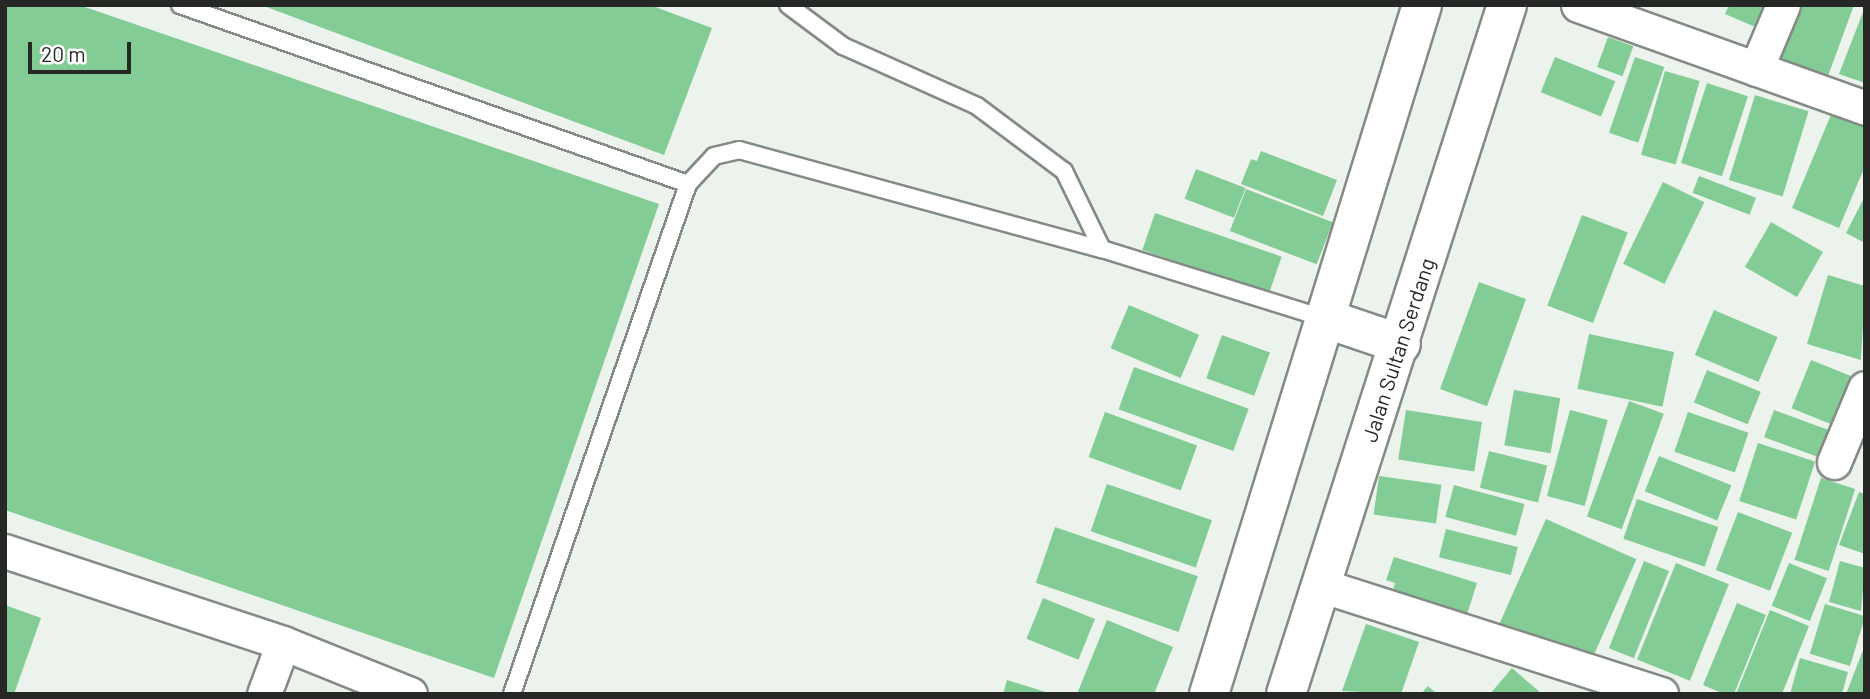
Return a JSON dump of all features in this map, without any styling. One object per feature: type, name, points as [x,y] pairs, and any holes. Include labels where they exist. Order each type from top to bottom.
[{"type":"highway","points":[[1209,694],[1422,5]]},
{"type":"highway","name":"Jalan Sultan Serdang","points":[[1286,694],[1401,344],[1507,5]]},
{"type":"highway","points":[[1326,319],[1401,344]]},
{"type":"street","points":[[1578,5],[1865,108]]},
{"type":"street","points":[[1756,69],[1783,5]]},
{"type":"street","points":[[1833,462],[1865,388]]},
{"type":"street","points":[[5,551],[283,643],[410,694]]},
{"type":"street","points":[[1320,585],[1661,694]]},
{"type":"street","points":[[264,694],[283,643]]},
{"type":"lane","points":[[180,5],[688,184]]},
{"type":"lane","points":[[788,5],[843,46],[977,106],[1065,171],[1102,249]]},
{"type":"lane","points":[[512,694],[688,184],[714,156],[739,150],[1102,249],[1326,319]]},
{"type":"building","points":[[5,5],[79,5],[659,204],[494,678],[5,510]]},
{"type":"building","points":[[261,5],[650,5],[712,28],[664,155]]},
{"type":"building","points":[[1729,5],[1770,5],[1760,29],[1725,14]]},
{"type":"building","points":[[1798,5],[1854,5],[1828,76],[1778,58]]},
{"type":"building","points":[[1865,7],[1865,83],[1839,74]]},
{"type":"building","points":[[1608,37],[1633,46],[1622,76],[1597,67]]},
{"type":"building","points":[[1555,57],[1615,81],[1601,117],[1541,92]]},
{"type":"building","points":[[1635,57],[1664,67],[1638,143],[1609,133]]},
{"type":"building","points":[[1665,71],[1700,81],[1676,165],[1641,155]]},
{"type":"building","points":[[1707,83],[1748,96],[1722,176],[1681,163]]},
{"type":"building","points":[[1755,95],[1809,111],[1783,196],[1729,180]]},
{"type":"building","points":[[1833,110],[1865,123],[1865,166],[1839,228],[1792,208]]},
{"type":"building","points":[[1261,151],[1337,180],[1323,216],[1241,184],[1251,159],[1257,161]]},
{"type":"building","points":[[1196,169],[1245,188],[1234,218],[1185,199]]},
{"type":"building","points":[[1699,176],[1756,198],[1749,215],[1693,193]]},
{"type":"building","points":[[1663,182],[1704,202],[1664,284],[1623,264]]},
{"type":"building","points":[[1246,189],[1333,222],[1317,264],[1230,231]]},
{"type":"building","points":[[1865,196],[1865,243],[1846,233]]},
{"type":"building","points":[[1155,213],[1282,257],[1269,294],[1142,250]]},
{"type":"building","points":[[1582,215],[1628,233],[1593,323],[1547,306]]},
{"type":"building","points":[[1771,222],[1823,252],[1797,297],[1745,267]]},
{"type":"building","points":[[1828,275],[1865,286],[1861,360],[1807,344]]},
{"type":"building","points":[[1479,282],[1526,299],[1487,406],[1440,389]]},
{"type":"building","points":[[1129,305],[1199,335],[1181,378],[1111,348]]},
{"type":"building","points":[[1714,310],[1778,337],[1758,382],[1695,355]]},
{"type":"building","points":[[1589,334],[1674,352],[1662,407],[1577,389]]},
{"type":"building","points":[[1222,335],[1270,352],[1254,396],[1206,378]]},
{"type":"building","points":[[1811,360],[1858,379],[1839,427],[1792,408]]},
{"type":"building","points":[[1134,367],[1249,409],[1233,451],[1119,409]]},
{"type":"building","points":[[1707,370],[1761,392],[1748,424],[1694,402]]},
{"type":"building","points":[[1514,390],[1560,398],[1551,453],[1504,445]]},
{"type":"building","points":[[1629,401],[1664,414],[1622,529],[1587,517]]},
{"type":"building","points":[[1406,410],[1482,422],[1474,471],[1398,459]]},
{"type":"building","points":[[1570,410],[1608,420],[1585,506],[1547,496]]},
{"type":"building","points":[[1774,410],[1834,432],[1824,459],[1764,437]]},
{"type":"building","points":[[1105,412],[1197,446],[1181,491],[1089,457]]},
{"type":"building","points":[[1688,412],[1749,433],[1735,473],[1674,452]]},
{"type":"building","points":[[1758,443],[1815,462],[1796,520],[1739,501]]},
{"type":"building","points":[[1489,451],[1547,466],[1538,502],[1480,488]]},
{"type":"building","points":[[1659,456],[1731,485],[1717,520],[1645,491]]},
{"type":"building","points":[[1379,476],[1441,485],[1436,523],[1374,515]]},
{"type":"building","points":[[1821,478],[1855,489],[1829,571],[1794,560]]},
{"type":"building","points":[[1107,484],[1212,520],[1196,567],[1091,531]]},
{"type":"building","points":[[1454,485],[1525,504],[1516,536],[1445,517]]},
{"type":"building","points":[[1859,492],[1865,494],[1865,554],[1839,545]]},
{"type":"building","points":[[1637,499],[1718,527],[1705,567],[1623,539]]},
{"type":"building","points":[[1738,512],[1792,533],[1770,591],[1716,570]]},
{"type":"building","points":[[1546,519],[1636,559],[1588,668],[1498,628]]},
{"type":"building","points":[[1055,527],[1198,576],[1179,632],[1036,583]]},
{"type":"building","points":[[1446,529],[1518,547],[1511,575],[1439,557]]},
{"type":"building","points":[[1394,557],[1477,583],[1463,627],[1389,603],[1395,583],[1386,580]]},
{"type":"building","points":[[1644,561],[1669,571],[1634,658],[1609,648]]},
{"type":"building","points":[[1840,561],[1865,568],[1861,611],[1829,602]]},
{"type":"building","points":[[1676,563],[1729,584],[1690,681],[1637,659]]},
{"type":"building","points":[[1789,563],[1827,578],[1810,621],[1772,606]]},
{"type":"building","points":[[1043,598],[1095,619],[1078,660],[1027,639]]},
{"type":"building","points":[[1737,603],[1766,615],[1734,694],[1724,694],[1703,685]]},
{"type":"building","points":[[1825,604],[1865,616],[1850,666],[1810,654]]},
{"type":"building","points":[[5,605],[41,618],[14,694],[5,692]]},
{"type":"building","points":[[1770,610],[1809,626],[1782,694],[1736,694]]},
{"type":"building","points":[[1107,620],[1173,647],[1154,694],[1077,694]]},
{"type":"building","points":[[1366,624],[1419,642],[1401,694],[1342,691]]},
{"type":"building","points":[[1865,645],[1865,694],[1846,694]]},
{"type":"building","points":[[1800,658],[1848,672],[1842,694],[1790,694]]},
{"type":"building","points":[[1512,668],[1542,694],[1490,694]]},
{"type":"building","points":[[1007,680],[1049,693],[1049,694],[1003,694]]},
{"type":"building","points":[[1428,686],[1437,694],[1421,694]]}]
